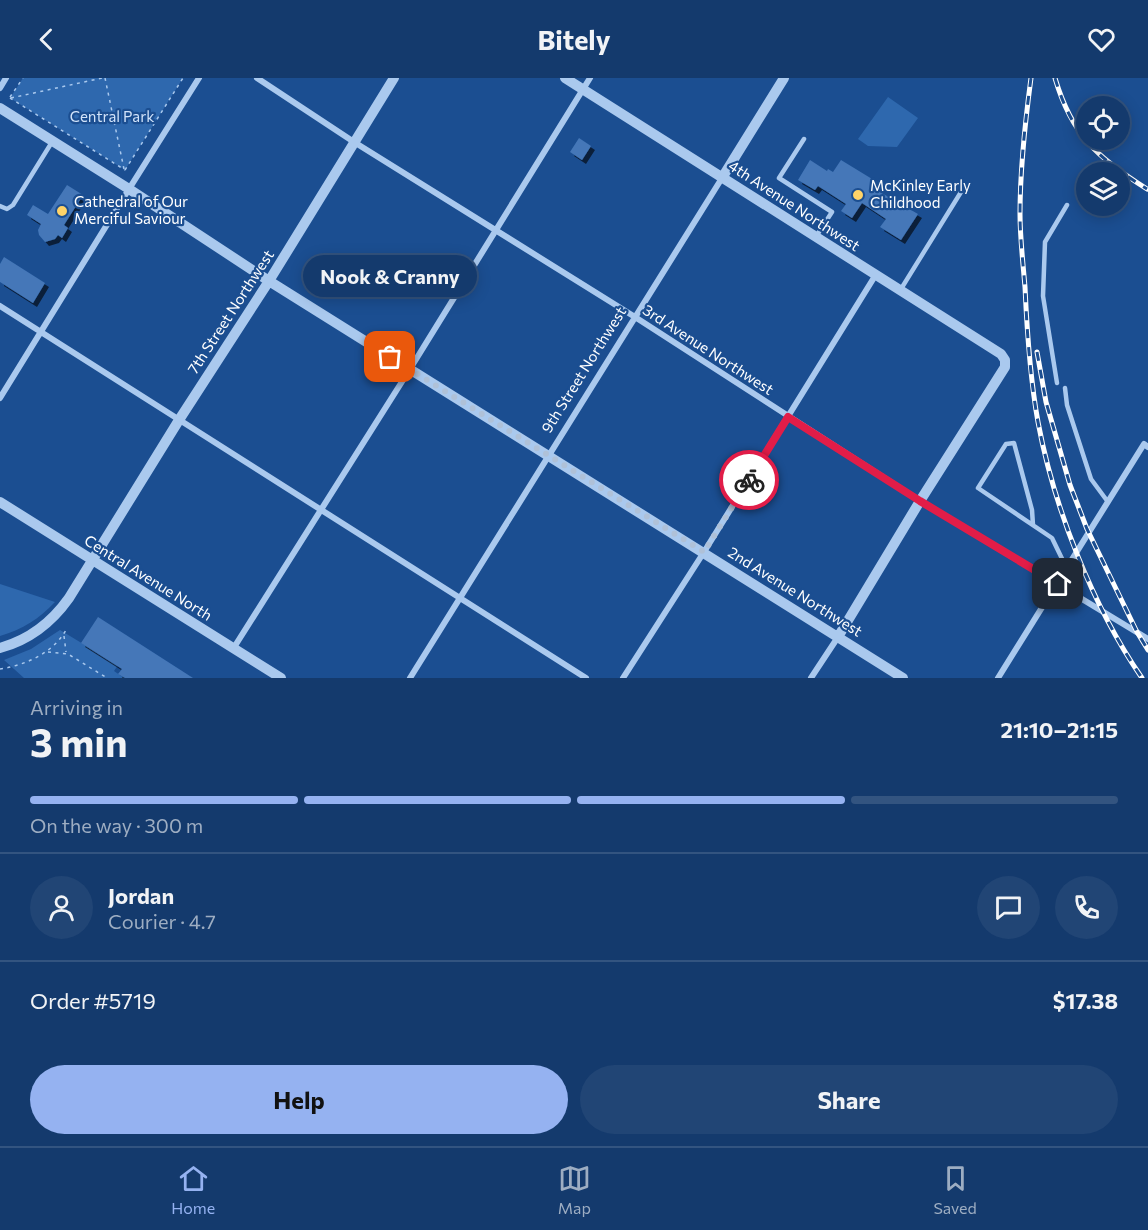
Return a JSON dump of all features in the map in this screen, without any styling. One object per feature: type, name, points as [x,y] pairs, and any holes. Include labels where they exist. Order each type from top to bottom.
[{"type":"street","points":[[0,88],[6,78]]},
{"type":"street","points":[[0,398],[199,78]]},
{"type":"street","name":"3rd Avenue Northwest","points":[[257,78],[354,142],[635,317],[920,501],[1148,639]]},
{"type":"street","name":"7th Street Northwest","points":[[0,648],[21,640],[46,624],[65,603],[269,281],[394,78]]},
{"type":"street","name":"4th Avenue Northwest","points":[[565,78],[1001,354],[1005,360],[1005,367],[920,501]]},
{"type":"street","points":[[233,649],[590,78]]},
{"type":"street","name":"9th Street Northwest","points":[[410,678],[784,78]]},
{"type":"street","name":"2nd Avenue Northwest","points":[[0,108],[269,281],[903,678]]},
{"type":"street","points":[[623,678],[875,276]]},
{"type":"street","points":[[0,306],[586,678]]},
{"type":"street","points":[[998,678],[1146,445]]},
{"type":"street","points":[[811,678],[920,501]]},
{"type":"street","name":"Central Avenue North","points":[[0,502],[281,678]]},
{"type":"lane","points":[[804,139],[779,178],[832,212],[815,238]]},
{"type":"lane","points":[[0,206],[7,209],[13,205],[52,142]]},
{"type":"lane","points":[[900,291],[961,192]]},
{"type":"lane","points":[[1057,383],[1044,296],[1045,242],[1067,205]]},
{"type":"lane","points":[[1065,388],[1067,405],[1090,479],[1108,502]]},
{"type":"lane","points":[[1033,525],[1032,510],[1014,443],[1006,444],[978,488],[1052,538],[1067,569]]},
{"type":"path","points":[[10,98],[23,78]]},
{"type":"path","points":[[10,98],[103,78],[124,170]]},
{"type":"path","points":[[124,170],[183,78]]},
{"type":"path","points":[[10,98],[124,170]]},
{"type":"path","points":[[0,669],[47,652],[66,630]]},
{"type":"path","points":[[64,633],[66,653]]},
{"type":"path","points":[[47,652],[66,653],[107,678]]},
{"type":"green space","name":"Central Park","points":[[23,78],[183,78],[125,170],[10,98]]},
{"type":"green space","points":[[888,97],[918,118],[897,147],[868,146],[858,139]]},
{"type":"green space","points":[[0,584],[55,602],[30,623],[0,636]]},
{"type":"green space","points":[[60,630],[118,665],[114,671],[124,678],[24,678],[4,660],[31,649]]},
{"type":"building","points":[[579,138],[591,146],[582,160],[570,152]]},
{"type":"building","name":"McKinley Early Childhood","points":[[810,160],[827,171],[828,169],[833,172],[841,160],[877,182],[873,188],[918,214],[901,240],[880,227],[886,219],[862,203],[852,218],[841,211],[846,204],[818,186],[815,190],[798,180]]},
{"type":"building","name":"Cathedral of Our Merciful Saviour","points":[[67,185],[83,195],[64,225],[68,228],[62,238],[58,235],[55,239],[45,242],[39,235],[38,230],[41,224],[27,215],[33,205],[48,214]]},
{"type":"building","points":[[4,257],[45,283],[33,303],[0,282],[0,264]]},
{"type":"building","points":[[98,617],[193,678],[125,678],[118,674],[122,669],[81,643]]},
{"type":"railway","points":[[1031,78],[1022,163],[1020,223],[1029,355],[1038,422],[1054,488],[1078,556],[1107,620],[1142,678]]},
{"type":"railway","points":[[1055,78],[1070,115],[1089,144],[1114,167],[1147,189]]},
{"type":"railway","points":[[1037,352],[1046,402],[1070,485],[1087,529],[1148,650]]},
{"type":"way so far","points":[[390,357],[704,552],[749,480]]},
{"type":"place","name":"McKinley Early Childhood","points":[[858,195]]},
{"type":"place","name":"Cathedral of Our Merciful Saviour","points":[[62,211]]},
{"type":"place","name":"Nook & Cranny","points":[[390,357]]},
{"type":"route","points":[[749,480],[788,417],[920,501],[1058,584]]}]
